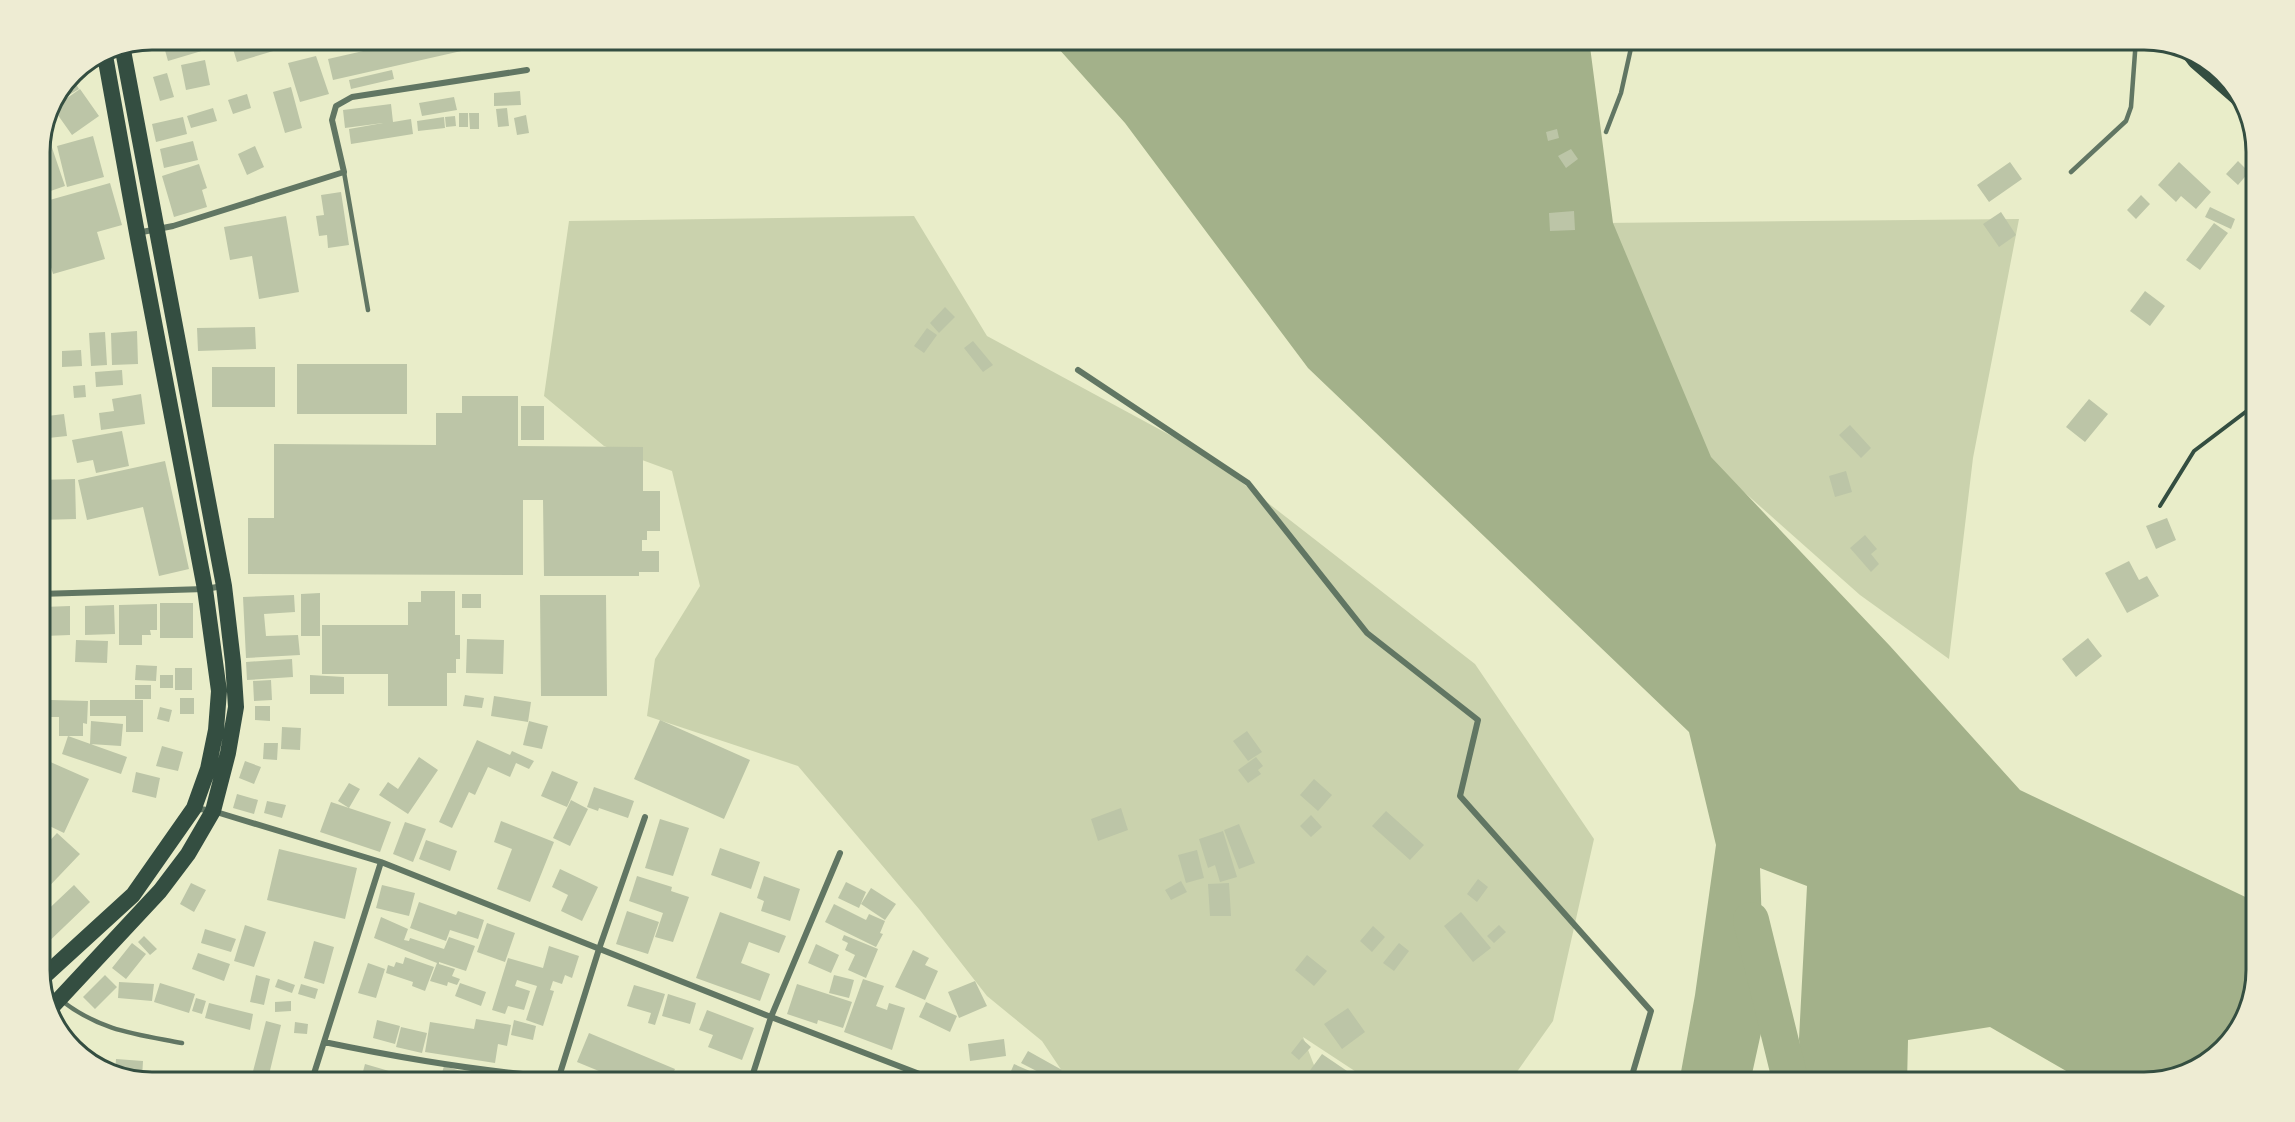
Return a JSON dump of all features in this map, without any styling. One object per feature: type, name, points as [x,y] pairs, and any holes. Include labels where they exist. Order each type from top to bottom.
[{"type":"highway","points":[[55,1004],[160,891],[188,854],[213,811],[228,753],[236,707],[224,586],[124,54]]},
{"type":"highway","points":[[50,971],[133,895],[194,808],[210,759],[216,730],[219,691],[205,589],[136,233],[107,60]]},
{"type":"street","points":[[136,233],[158,229],[344,172],[332,120],[336,106],[352,97],[527,70]]},
{"type":"street","points":[[1078,370],[1248,483],[1366,633],[1478,720],[1460,796],[1651,1011],[1633,1072]]},
{"type":"street","points":[[50,594],[205,589],[224,586]]},
{"type":"street","points":[[194,808],[213,811],[381,861],[914,1072]]},
{"type":"street","points":[[561,1072],[599,949],[645,817]]},
{"type":"street","points":[[754,1072],[771,1017],[840,853]]},
{"type":"street","points":[[314,1072],[381,861]]},
{"type":"street","points":[[324,1042],[374,1053],[496,1072]]},
{"type":"lane","points":[[1606,132],[1621,93],[1631,50]]},
{"type":"lane","points":[[2071,172],[2126,121],[2131,107],[2135,50]]},
{"type":"lane","points":[[344,172],[368,310]]},
{"type":"lane","points":[[56,1004],[93,1022],[120,1031],[182,1043]]},
{"type":"path","points":[[2160,506],[2194,451],[2245,412]]},
{"type":"shaded area","points":[[1060,50],[1590,50],[1613,223],[1711,457],[1890,646],[2020,790],[2246,897],[2244,990],[2235,1015],[2220,1038],[2200,1055],[2182,1065],[2157,1072],[2068,1072],[1990,1027],[1908,1040],[1907,1072],[1802,1072],[1799,1039],[1807,886],[1760,868],[1765,1015],[1752,1072],[1681,1072],[1695,995],[1716,845],[1689,732],[1308,368],[1125,123]]},
{"type":"shaded area","points":[[914,216],[987,336],[1205,454],[1475,664],[1594,839],[1553,1021],[1517,1072],[1356,1072],[1303,1037],[1317,1072],[1063,1072],[1042,1041],[987,996],[919,909],[798,766],[647,716],[655,659],[700,586],[672,471],[604,446],[544,396],[569,221]]},
{"type":"shaded area","points":[[2019,219],[1973,458],[1949,659],[1860,595],[1744,492],[1604,359],[1488,224]]},
{"type":"building","points":[[165,50],[205,50],[168,61]]},
{"type":"building","points":[[233,50],[277,50],[237,62]]},
{"type":"building","points":[[368,50],[466,50],[333,80],[328,59]]},
{"type":"building","points":[[316,56],[329,94],[300,102],[288,63]]},
{"type":"building","points":[[205,60],[210,85],[186,90],[181,65]]},
{"type":"building","points":[[392,70],[394,79],[351,89],[349,80]]},
{"type":"building","points":[[167,73],[174,97],[160,101],[153,77]]},
{"type":"building","points":[[76,84],[79,89],[67,96]]},
{"type":"building","points":[[291,87],[302,128],[285,133],[273,92]]},
{"type":"building","points":[[80,89],[99,116],[72,135],[57,114],[65,100]]},
{"type":"building","points":[[520,91],[521,105],[494,106],[494,93]]},
{"type":"building","points":[[247,94],[251,108],[233,114],[228,100]]},
{"type":"building","points":[[454,97],[457,110],[422,116],[419,103]]},
{"type":"building","points":[[391,104],[393,122],[411,119],[413,134],[351,144],[349,129],[383,123],[345,128],[343,110]]},
{"type":"building","points":[[213,108],[217,121],[191,128],[187,116]]},
{"type":"building","points":[[507,108],[509,126],[498,127],[496,109]]},
{"type":"building","points":[[459,113],[468,113],[468,127],[459,127]]},
{"type":"building","points":[[469,113],[479,113],[479,129],[470,129]]},
{"type":"building","points":[[526,115],[529,133],[517,135],[514,118]]},
{"type":"building","points":[[455,116],[456,126],[446,127],[445,117]]},
{"type":"building","points":[[183,117],[187,134],[156,142],[152,124]]},
{"type":"building","points":[[444,117],[445,128],[418,131],[417,121]]},
{"type":"building","points":[[1557,129],[1559,138],[1548,141],[1546,132]]},
{"type":"building","points":[[93,136],[104,177],[67,187],[57,146]]},
{"type":"building","points":[[193,141],[198,160],[164,168],[160,149]]},
{"type":"building","points":[[50,143],[65,186],[50,191]]},
{"type":"building","points":[[255,146],[264,167],[247,175],[238,154]]},
{"type":"building","points":[[1571,149],[1578,159],[1566,168],[1558,156]]},
{"type":"building","points":[[2238,161],[2245,168],[2245,177],[2238,185],[2226,174]]},
{"type":"building","points":[[2010,162],[2022,179],[1989,202],[1977,185]]},
{"type":"building","points":[[2179,162],[2211,192],[2196,209],[2181,196],[2176,202],[2158,185]]},
{"type":"building","points":[[199,164],[207,188],[202,190],[207,207],[174,217],[162,176]]},
{"type":"building","points":[[110,183],[122,225],[97,232],[105,259],[53,274],[50,264],[50,200]]},
{"type":"building","points":[[341,192],[349,245],[328,248],[327,235],[319,236],[316,216],[324,215],[321,195]]},
{"type":"building","points":[[2141,195],[2150,204],[2136,219],[2127,210]]},
{"type":"building","points":[[2210,207],[2235,219],[2231,229],[2205,217]]},
{"type":"building","points":[[1574,211],[1575,230],[1550,231],[1549,213]]},
{"type":"building","points":[[2001,212],[2016,235],[1999,247],[1983,224]]},
{"type":"building","points":[[286,216],[299,292],[259,299],[252,256],[230,260],[224,227]]},
{"type":"building","points":[[2214,223],[2228,233],[2200,270],[2186,260]]},
{"type":"building","points":[[2145,291],[2165,306],[2150,326],[2130,311]]},
{"type":"building","points":[[945,307],[955,317],[939,333],[930,323]]},
{"type":"building","points":[[255,327],[256,349],[198,351],[197,328]]},
{"type":"building","points":[[927,328],[937,335],[924,353],[914,346]]},
{"type":"building","points":[[137,331],[138,364],[112,365],[111,333]]},
{"type":"building","points":[[105,332],[107,365],[91,366],[89,333]]},
{"type":"building","points":[[973,341],[993,365],[983,372],[964,348]]},
{"type":"building","points":[[81,350],[82,366],[62,367],[62,351]]},
{"type":"building","points":[[297,364],[407,364],[407,414],[297,414]]},
{"type":"building","points":[[212,367],[275,367],[275,407],[212,407]]},
{"type":"building","points":[[122,370],[123,385],[96,387],[95,372]]},
{"type":"building","points":[[85,385],[86,397],[74,398],[73,386]]},
{"type":"building","points":[[141,394],[145,424],[101,430],[99,413],[114,411],[112,399]]},
{"type":"building","points":[[462,396],[518,396],[518,446],[643,447],[643,491],[660,491],[660,531],[647,531],[647,540],[642,540],[642,551],[659,551],[659,572],[639,572],[639,576],[544,576],[543,500],[523,500],[523,575],[248,574],[248,518],[274,518],[274,444],[436,445],[436,413],[462,413]]},
{"type":"building","points":[[2089,399],[2108,414],[2085,442],[2066,427]]},
{"type":"building","points":[[521,406],[544,406],[544,440],[521,440]]},
{"type":"building","points":[[64,414],[67,436],[50,438],[50,416]]},
{"type":"building","points":[[1850,425],[1871,448],[1861,458],[1839,435]]},
{"type":"building","points":[[122,431],[129,466],[96,473],[93,460],[77,463],[72,440]]},
{"type":"building","points":[[165,461],[189,569],[159,576],[143,507],[87,520],[78,480]]},
{"type":"building","points":[[1846,471],[1852,492],[1835,497],[1829,476]]},
{"type":"building","points":[[75,479],[76,519],[50,520],[50,480]]},
{"type":"building","points":[[2167,518],[2176,540],[2156,549],[2146,526]]},
{"type":"building","points":[[1865,535],[1877,549],[1871,554],[1879,564],[1871,572],[1850,548]]},
{"type":"building","points":[[2129,561],[2139,580],[2147,576],[2159,596],[2127,613],[2105,573]]},
{"type":"building","points":[[421,591],[455,591],[455,635],[460,635],[460,659],[456,659],[456,673],[447,673],[447,706],[388,706],[388,674],[322,674],[322,625],[408,625],[408,602],[421,602]]},
{"type":"building","points":[[320,593],[320,636],[301,636],[301,594]]},
{"type":"building","points":[[462,594],[481,594],[481,608],[462,608]]},
{"type":"building","points":[[294,595],[295,612],[264,614],[266,636],[298,635],[300,655],[246,658],[243,597]]},
{"type":"building","points":[[540,595],[606,595],[607,696],[541,696]]},
{"type":"building","points":[[160,603],[193,603],[193,638],[160,638]]},
{"type":"building","points":[[157,604],[157,630],[150,630],[151,635],[142,635],[142,645],[119,645],[119,605]]},
{"type":"building","points":[[114,605],[115,634],[85,635],[85,606]]},
{"type":"building","points":[[70,606],[70,635],[50,636],[50,607]]},
{"type":"building","points":[[2088,638],[2102,656],[2076,677],[2062,659]]},
{"type":"building","points":[[467,639],[504,640],[503,674],[466,673]]},
{"type":"building","points":[[76,640],[108,641],[107,663],[75,662]]},
{"type":"building","points":[[292,659],[293,677],[247,680],[246,662]]},
{"type":"building","points":[[136,665],[157,666],[156,681],[135,680]]},
{"type":"building","points":[[175,668],[192,668],[192,690],[175,690]]},
{"type":"building","points":[[160,675],[173,675],[173,688],[160,688]]},
{"type":"building","points":[[310,675],[344,677],[344,694],[310,694]]},
{"type":"building","points":[[271,680],[272,700],[254,701],[253,681]]},
{"type":"building","points":[[135,685],[151,685],[151,699],[135,699]]},
{"type":"building","points":[[465,695],[484,698],[482,708],[463,706]]},
{"type":"building","points":[[494,696],[531,702],[528,722],[491,716]]},
{"type":"building","points":[[180,698],[194,698],[194,714],[180,714]]},
{"type":"building","points":[[51,700],[88,701],[87,724],[83,723],[83,736],[59,736],[59,717],[51,717]]},
{"type":"building","points":[[90,700],[143,700],[143,732],[126,732],[126,716],[90,716]]},
{"type":"building","points":[[255,706],[270,706],[270,721],[255,720]]},
{"type":"building","points":[[160,707],[172,710],[169,722],[157,719]]},
{"type":"building","points":[[660,720],[750,760],[724,819],[634,779]]},
{"type":"building","points":[[91,721],[123,724],[121,746],[90,744]]},
{"type":"building","points":[[529,721],[548,726],[542,749],[523,745]]},
{"type":"building","points":[[282,727],[301,728],[300,750],[281,749]]},
{"type":"building","points":[[1247,731],[1262,752],[1248,761],[1233,741]]},
{"type":"building","points":[[68,736],[127,757],[121,774],[62,754]]},
{"type":"building","points":[[477,740],[510,755],[512,751],[534,761],[529,769],[516,763],[510,777],[488,767],[475,795],[469,792],[452,828],[439,822]]},
{"type":"building","points":[[264,743],[278,743],[277,760],[263,759]]},
{"type":"building","points":[[162,746],[183,752],[178,771],[156,766]]},
{"type":"building","points":[[419,757],[438,770],[408,814],[379,795],[388,782],[398,789]]},
{"type":"building","points":[[1256,757],[1263,766],[1258,770],[1261,774],[1248,783],[1238,770]]},
{"type":"building","points":[[245,761],[261,767],[254,784],[239,778]]},
{"type":"building","points":[[50,762],[89,779],[64,833],[50,826]]},
{"type":"building","points":[[552,771],[578,782],[567,807],[541,796]]},
{"type":"building","points":[[136,772],[160,778],[156,798],[132,792]]},
{"type":"building","points":[[1314,779],[1332,795],[1318,811],[1300,795]]},
{"type":"building","points":[[349,783],[360,789],[349,808],[338,801]]},
{"type":"building","points":[[594,787],[634,801],[628,818],[599,808],[598,811],[587,807]]},
{"type":"building","points":[[237,794],[258,800],[254,814],[233,808]]},
{"type":"building","points":[[571,800],[588,809],[570,846],[553,838]]},
{"type":"building","points":[[267,801],[286,805],[282,818],[264,813]]},
{"type":"building","points":[[331,802],[391,822],[380,852],[320,832]]},
{"type":"building","points":[[1121,808],[1128,830],[1098,841],[1091,819]]},
{"type":"building","points":[[1386,811],[1424,845],[1410,860],[1372,826]]},
{"type":"building","points":[[1311,815],[1322,827],[1311,837],[1300,826]]},
{"type":"building","points":[[660,819],[689,828],[673,876],[645,868]]},
{"type":"building","points":[[501,821],[554,842],[530,902],[497,889],[512,849],[494,842]]},
{"type":"building","points":[[405,822],[426,829],[413,862],[393,854]]},
{"type":"building","points":[[1239,824],[1255,863],[1239,869],[1224,830]]},
{"type":"building","points":[[1223,831],[1237,877],[1220,882],[1215,865],[1208,868],[1199,839]]},
{"type":"building","points":[[57,833],[80,854],[50,885],[50,840]]},
{"type":"building","points":[[426,840],[457,851],[450,871],[419,859]]},
{"type":"building","points":[[720,848],[760,862],[751,889],[711,875]]},
{"type":"building","points":[[279,849],[357,868],[345,919],[267,900]]},
{"type":"building","points":[[1197,850],[1204,878],[1186,883],[1178,855]]},
{"type":"building","points":[[560,869],[598,887],[582,921],[561,911],[568,895],[552,887]]},
{"type":"building","points":[[637,876],[672,887],[671,891],[689,897],[673,942],[655,937],[663,913],[629,901]]},
{"type":"building","points":[[764,876],[800,889],[790,921],[761,911],[764,901],[757,898]]},
{"type":"building","points":[[1478,879],[1488,887],[1477,902],[1467,894]]},
{"type":"building","points":[[1181,881],[1187,892],[1171,900],[1165,890]]},
{"type":"building","points":[[846,882],[866,892],[859,908],[838,898]]},
{"type":"building","points":[[191,883],[206,890],[194,912],[180,904]]},
{"type":"building","points":[[1229,883],[1231,916],[1210,916],[1208,884]]},
{"type":"building","points":[[74,885],[90,902],[50,940],[50,908]]},
{"type":"building","points":[[382,885],[415,893],[409,916],[376,908]]},
{"type":"building","points":[[871,888],[896,904],[885,920],[861,904]]},
{"type":"building","points":[[419,902],[456,915],[458,911],[484,920],[478,939],[450,930],[446,941],[410,928]]},
{"type":"building","points":[[834,904],[866,920],[869,914],[885,921],[880,933],[883,934],[876,947],[825,922]]},
{"type":"building","points":[[627,911],[659,922],[648,954],[616,944]]},
{"type":"building","points":[[720,912],[786,936],[779,953],[749,942],[741,963],[770,974],[760,1001],[696,978]]},
{"type":"building","points":[[1461,912],[1491,948],[1473,962],[1444,926]]},
{"type":"building","points":[[381,917],[408,929],[404,940],[409,941],[410,938],[444,949],[449,937],[475,946],[466,971],[439,962],[439,964],[455,969],[452,976],[460,979],[457,985],[448,982],[447,986],[430,981],[437,963],[374,938]]},
{"type":"building","points":[[487,923],[515,933],[505,962],[477,952]]},
{"type":"building","points":[[245,925],[266,932],[254,967],[234,961]]},
{"type":"building","points":[[1499,925],[1506,932],[1494,943],[1487,936]]},
{"type":"building","points":[[1373,926],[1385,937],[1372,952],[1360,941]]},
{"type":"building","points":[[205,929],[236,939],[231,952],[201,943]]},
{"type":"building","points":[[844,935],[878,949],[866,978],[848,970],[855,955],[845,950],[848,943],[842,940]]},
{"type":"building","points":[[144,936],[157,949],[150,955],[138,942]]},
{"type":"building","points":[[314,941],[334,947],[324,984],[304,978]]},
{"type":"building","points":[[132,943],[146,954],[126,979],[112,968]]},
{"type":"building","points":[[1399,943],[1409,951],[1394,971],[1383,963]]},
{"type":"building","points":[[816,944],[839,955],[831,973],[808,963]]},
{"type":"building","points":[[549,946],[579,956],[572,978],[565,975],[562,984],[553,981],[550,990],[554,991],[543,1026],[526,1020],[537,986],[517,980],[515,986],[530,991],[524,1010],[508,1006],[505,1014],[492,1010],[508,958],[543,968]]},
{"type":"building","points":[[913,950],[929,958],[925,965],[938,971],[925,1000],[895,987]]},
{"type":"building","points":[[198,953],[230,964],[224,981],[192,969]]},
{"type":"building","points":[[1307,955],[1327,971],[1314,986],[1295,970]]},
{"type":"building","points":[[405,957],[434,967],[425,991],[412,986],[413,982],[386,973],[388,965],[394,967],[396,962],[403,964]]},
{"type":"building","points":[[368,963],[385,969],[376,998],[358,993]]},
{"type":"building","points":[[105,975],[117,987],[95,1009],[83,997]]},
{"type":"building","points":[[256,975],[270,979],[264,1005],[250,1002]]},
{"type":"building","points":[[834,975],[854,980],[849,998],[829,993]]},
{"type":"building","points":[[278,979],[295,985],[292,993],[275,987]]},
{"type":"building","points":[[863,979],[884,986],[876,1006],[887,1010],[889,1003],[905,1008],[892,1050],[844,1032]]},
{"type":"building","points":[[975,981],[987,1006],[959,1018],[948,992]]},
{"type":"building","points":[[119,982],[154,984],[152,1001],[118,998]]},
{"type":"building","points":[[160,983],[195,994],[189,1013],[154,1002]]},
{"type":"building","points":[[460,983],[486,992],[481,1006],[455,996]]},
{"type":"building","points":[[301,984],[318,989],[315,999],[298,994]]},
{"type":"building","points":[[797,984],[852,1002],[843,1028],[818,1020],[817,1024],[787,1014]]},
{"type":"building","points":[[634,985],[665,994],[655,1025],[648,1023],[651,1013],[627,1006]]},
{"type":"building","points":[[668,994],[696,1003],[690,1024],[662,1016]]},
{"type":"building","points":[[196,998],[206,1001],[202,1014],[192,1011]]},
{"type":"building","points":[[291,1001],[291,1011],[275,1012],[275,1002]]},
{"type":"building","points":[[926,1002],[957,1016],[950,1032],[919,1017]]},
{"type":"building","points":[[209,1003],[253,1014],[250,1030],[205,1018]]},
{"type":"building","points":[[1348,1008],[1365,1032],[1342,1049],[1324,1024]]},
{"type":"building","points":[[707,1010],[754,1028],[742,1060],[708,1047],[713,1035],[699,1030]]},
{"type":"building","points":[[476,1019],[511,1025],[507,1046],[498,1044],[495,1063],[425,1052],[430,1022],[474,1029]]},
{"type":"building","points":[[377,1020],[400,1026],[395,1044],[373,1038]]},
{"type":"building","points":[[514,1020],[536,1026],[533,1040],[511,1035]]},
{"type":"building","points":[[266,1021],[281,1025],[270,1072],[253,1072]]},
{"type":"building","points":[[295,1022],[308,1024],[307,1034],[294,1033]]},
{"type":"building","points":[[401,1027],[427,1033],[422,1053],[396,1047]]},
{"type":"building","points":[[589,1033],[675,1069],[674,1072],[601,1072],[577,1062]]},
{"type":"building","points":[[1004,1039],[1006,1056],[970,1061],[968,1044]]},
{"type":"building","points":[[1302,1039],[1311,1047],[1299,1060],[1291,1053]]},
{"type":"building","points":[[1028,1051],[1062,1070],[1061,1072],[1038,1072],[1021,1063]]},
{"type":"building","points":[[1322,1054],[1349,1072],[1309,1072]]},
{"type":"building","points":[[116,1059],[143,1061],[142,1072],[116,1066]]},
{"type":"building","points":[[365,1064],[389,1071],[389,1072],[363,1072]]},
{"type":"building","points":[[1014,1064],[1032,1072],[1011,1072]]},
{"type":"building","points":[[444,1066],[464,1072],[442,1072]]},
{"type":"waterway","points":[[1751,920],[1788,1072]]}]
